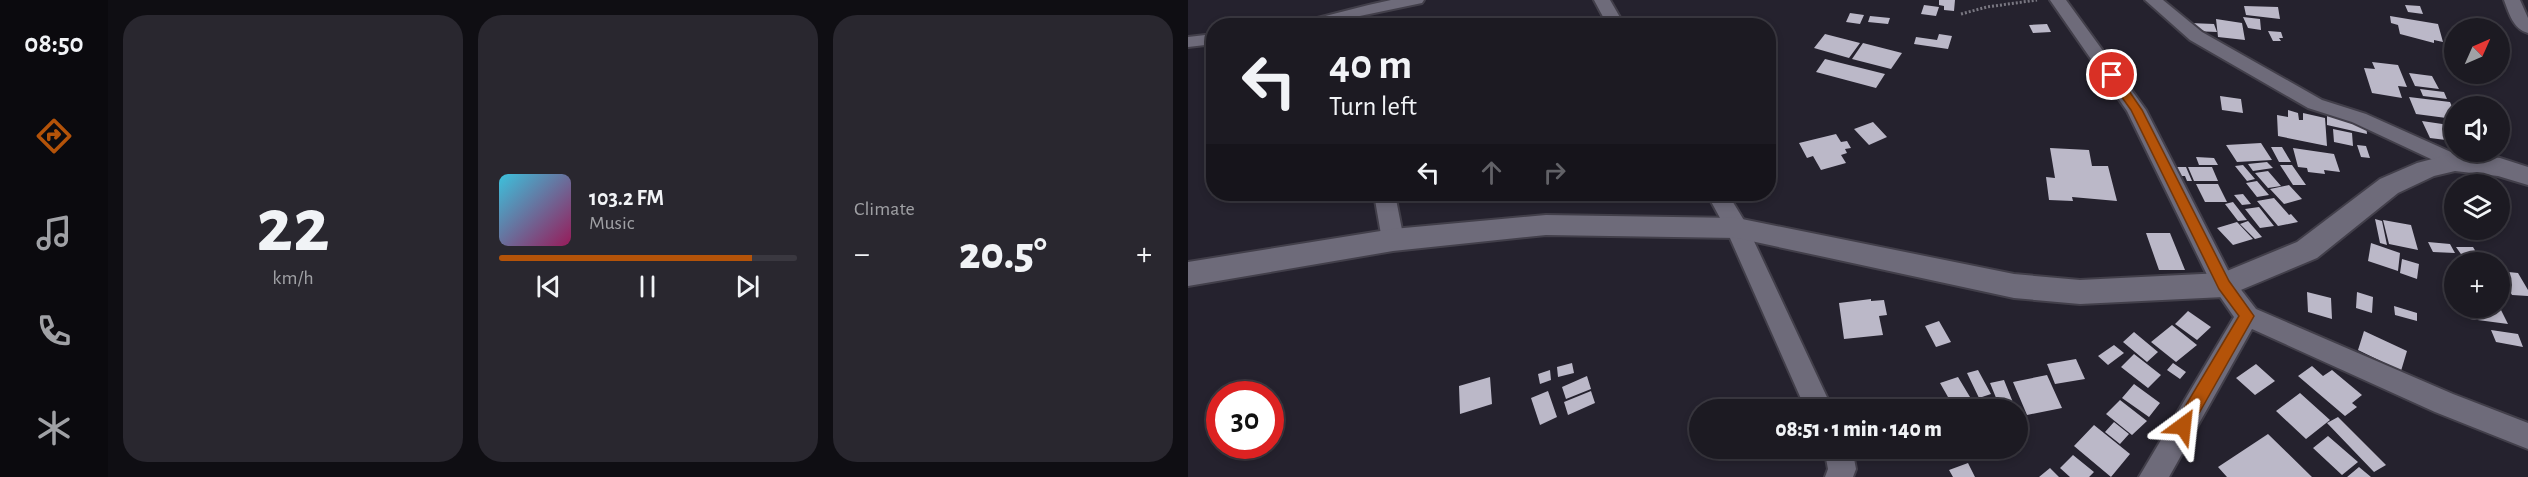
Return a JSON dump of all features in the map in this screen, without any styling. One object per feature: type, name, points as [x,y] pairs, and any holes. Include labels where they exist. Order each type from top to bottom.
[{"type":"street","points":[[1340,18],[1351,13],[1416,0]]},
{"type":"street","points":[[1602,0],[1612,18]]},
{"type":"street","points":[[2058,0],[2136,110],[2224,285],[2247,316],[2444,404],[2528,436]]},
{"type":"street","points":[[2153,0],[2196,36],[2315,104],[2359,118],[2444,157]]},
{"type":"street","points":[[2511,0],[2519,18],[2528,28]]},
{"type":"street","points":[[1188,42],[1206,40]]},
{"type":"street","points":[[1188,274],[1393,240],[1546,225],[1737,228],[2014,286],[2080,292],[2224,285],[2307,250],[2389,186],[2426,169],[2455,162],[2500,167],[2528,176]]},
{"type":"street","points":[[1385,201],[1393,240]]},
{"type":"street","points":[[1721,201],[1737,228],[1815,399]]},
{"type":"street","points":[[2153,477],[2247,316]]},
{"type":"street","points":[[1839,477],[1842,469],[1840,459]]},
{"type":"path","points":[[1961,14],[2037,0]]},
{"type":"building","points":[[1939,0],[1955,0],[1954,11],[1944,10],[1944,6],[1939,5]]},
{"type":"building","points":[[1924,5],[1939,7],[1936,16],[1921,14]]},
{"type":"building","points":[[2405,5],[2420,6],[2423,14],[2408,12]]},
{"type":"building","points":[[2244,6],[2278,7],[2280,19],[2246,15]]},
{"type":"building","points":[[1850,13],[1864,15],[1860,24],[1846,22]]},
{"type":"building","points":[[1870,16],[1890,18],[1888,24],[1868,22]]},
{"type":"building","points":[[2390,16],[2438,24],[2443,42],[2434,40],[2434,43],[2400,34],[2398,25],[2391,23]]},
{"type":"building","points":[[2243,17],[2260,19],[2261,30],[2248,28]]},
{"type":"building","points":[[2216,19],[2242,23],[2245,40],[2218,37]]},
{"type":"building","points":[[2190,23],[2214,24],[2217,32],[2193,31]]},
{"type":"building","points":[[2047,24],[2051,32],[2033,33],[2029,25]]},
{"type":"building","points":[[2268,31],[2281,32],[2283,38],[2279,38],[2281,41],[2273,41]]},
{"type":"building","points":[[1825,34],[1860,43],[1849,58],[1814,48]]},
{"type":"building","points":[[1939,34],[1952,36],[1948,49],[1914,44],[1916,37],[1937,40]]},
{"type":"building","points":[[1863,43],[1902,53],[1891,69],[1852,59]]},
{"type":"building","points":[[1825,59],[1885,74],[1876,88],[1816,72]]},
{"type":"building","points":[[2372,62],[2398,65],[2407,87],[2398,86],[2402,98],[2372,93],[2364,68],[2375,69]]},
{"type":"building","points":[[2409,73],[2432,76],[2439,89],[2415,86]]},
{"type":"building","points":[[2420,89],[2444,92],[2446,96],[2444,99],[2423,96]]},
{"type":"building","points":[[2220,96],[2241,99],[2243,113],[2222,110]]},
{"type":"building","points":[[2409,97],[2444,101],[2444,118],[2416,114]]},
{"type":"building","points":[[2288,110],[2298,113],[2299,120],[2303,120],[2303,113],[2325,118],[2327,146],[2278,136],[2277,115],[2288,117]]},
{"type":"building","points":[[2327,115],[2366,124],[2367,134],[2327,125]]},
{"type":"building","points":[[2422,121],[2444,124],[2444,140],[2430,138]]},
{"type":"building","points":[[1873,122],[1887,137],[1869,145],[1854,129]]},
{"type":"building","points":[[2333,129],[2352,133],[2353,146],[2334,142]]},
{"type":"building","points":[[1836,134],[1841,142],[1847,141],[1851,148],[1845,149],[1847,153],[1841,155],[1846,163],[1821,170],[1813,156],[1807,158],[1799,143]]},
{"type":"building","points":[[2261,143],[2272,160],[2237,162],[2226,145]]},
{"type":"building","points":[[2357,145],[2366,146],[2370,158],[2361,157]]},
{"type":"building","points":[[2271,147],[2282,147],[2291,162],[2279,162]]},
{"type":"building","points":[[2050,148],[2089,150],[2092,166],[2108,166],[2117,201],[2072,197],[2073,201],[2049,200],[2046,177],[2055,178]]},
{"type":"building","points":[[2293,148],[2334,154],[2340,172],[2324,170],[2325,174],[2308,172],[2307,168],[2298,167]]},
{"type":"building","points":[[2196,157],[2214,158],[2218,165],[2199,165]]},
{"type":"building","points":[[2267,162],[2273,168],[2253,171],[2248,164]]},
{"type":"building","points":[[2243,165],[2255,179],[2247,181],[2235,166]]},
{"type":"building","points":[[2280,165],[2292,165],[2306,185],[2293,185]]},
{"type":"building","points":[[2177,167],[2186,167],[2192,181],[2187,181],[2185,176],[2180,176]]},
{"type":"building","points":[[2188,167],[2212,167],[2218,181],[2194,181]]},
{"type":"building","points":[[2268,171],[2281,186],[2268,188],[2255,173]]},
{"type":"building","points":[[2257,181],[2269,195],[2257,197],[2246,183]]},
{"type":"building","points":[[2196,184],[2218,184],[2227,202],[2205,202]]},
{"type":"building","points":[[2289,185],[2302,199],[2284,204],[2270,189]]},
{"type":"building","points":[[2243,194],[2251,204],[2242,205],[2234,195]]},
{"type":"building","points":[[2274,198],[2298,222],[2278,226],[2257,201]]},
{"type":"building","points":[[2233,202],[2247,220],[2238,221],[2225,204]]},
{"type":"building","points":[[2259,207],[2274,226],[2260,228],[2245,209]]},
{"type":"building","points":[[2375,219],[2382,221],[2387,245],[2380,243]]},
{"type":"building","points":[[2383,220],[2411,225],[2418,250],[2389,244]]},
{"type":"building","points":[[2248,221],[2262,237],[2255,239],[2240,224]]},
{"type":"building","points":[[2237,222],[2253,239],[2233,245],[2217,228]]},
{"type":"building","points":[[2146,233],[2170,233],[2185,270],[2159,270]]},
{"type":"building","points":[[2428,242],[2450,244],[2454,252],[2444,252],[2433,252]]},
{"type":"building","points":[[2371,243],[2400,253],[2398,271],[2368,261]]},
{"type":"building","points":[[2456,247],[2473,247],[2476,252],[2460,252]]},
{"type":"building","points":[[2402,259],[2419,264],[2417,279],[2400,273]]},
{"type":"building","points":[[2510,272],[2518,273],[2528,290],[2528,296],[2512,295]]},
{"type":"building","points":[[2307,292],[2331,298],[2332,319],[2308,312]]},
{"type":"building","points":[[2357,292],[2373,297],[2372,313],[2356,308]]},
{"type":"building","points":[[1871,299],[1871,301],[1884,300],[1887,315],[1879,316],[1883,335],[1844,339],[1839,303]]},
{"type":"building","points":[[2394,306],[2417,313],[2417,321],[2395,315]]},
{"type":"building","points":[[2188,311],[2211,327],[2197,340],[2175,324]]},
{"type":"building","points":[[2505,318],[2508,324],[2470,319]]},
{"type":"building","points":[[1939,321],[1951,342],[1936,347],[1925,326]]},
{"type":"building","points":[[2172,325],[2197,345],[2176,362],[2151,342]]},
{"type":"building","points":[[2491,330],[2518,334],[2523,347],[2496,342]]},
{"type":"building","points":[[2364,331],[2407,351],[2401,371],[2358,350]]},
{"type":"building","points":[[2134,332],[2158,352],[2147,362],[2123,342]]},
{"type":"building","points":[[2114,345],[2124,353],[2108,365],[2098,356]]},
{"type":"building","points":[[2134,354],[2161,375],[2148,388],[2121,367]]},
{"type":"building","points":[[2076,359],[2085,379],[2055,384],[2047,364]]},
{"type":"building","points":[[1572,363],[1574,373],[1558,377],[1557,367]]},
{"type":"building","points":[[2173,363],[2186,372],[2180,379],[2167,370]]},
{"type":"building","points":[[2256,364],[2275,381],[2255,395],[2236,378]]},
{"type":"building","points":[[2312,366],[2323,376],[2332,370],[2362,395],[2352,403],[2357,407],[2345,416],[2298,376]]},
{"type":"building","points":[[1550,370],[1551,380],[1540,384],[1538,374]]},
{"type":"building","points":[[1978,370],[1991,394],[1979,398],[1967,373]]},
{"type":"building","points":[[2047,375],[2062,408],[2028,415],[2028,399],[2020,399],[2013,382]]},
{"type":"building","points":[[1587,376],[1591,389],[1566,399],[1562,387]]},
{"type":"building","points":[[1490,377],[1492,404],[1460,414],[1459,386]]},
{"type":"building","points":[[1958,377],[1970,397],[1949,399],[1940,383]]},
{"type":"building","points":[[2004,380],[2012,399],[1997,399],[1990,383]]},
{"type":"building","points":[[2134,384],[2160,403],[2149,417],[2122,398]]},
{"type":"building","points":[[1548,391],[1557,417],[1540,425],[1531,398]]},
{"type":"building","points":[[1591,391],[1595,403],[1568,415],[1564,402]]},
{"type":"building","points":[[2300,393],[2330,420],[2306,439],[2276,411]]},
{"type":"building","points":[[2120,400],[2147,421],[2132,435],[2106,414]]},
{"type":"building","points":[[2338,417],[2386,465],[2374,472],[2327,423]]},
{"type":"building","points":[[2114,422],[2129,434],[2120,444],[2105,432]]},
{"type":"building","points":[[2094,425],[2130,454],[2111,477],[2074,446]]},
{"type":"building","points":[[2268,434],[2312,477],[2227,477],[2218,467]]},
{"type":"building","points":[[2328,436],[2358,462],[2342,475],[2313,448]]},
{"type":"building","points":[[2073,455],[2094,472],[2089,477],[2070,477],[2060,468]]},
{"type":"building","points":[[1968,463],[1975,477],[1953,477],[1949,470]]},
{"type":"building","points":[[2359,467],[2371,477],[2347,477]]},
{"type":"building","points":[[2050,468],[2059,477],[2039,477]]},
{"type":"route","points":[[2112,75],[2136,110],[2224,285],[2247,316],[2183,426]]}]
